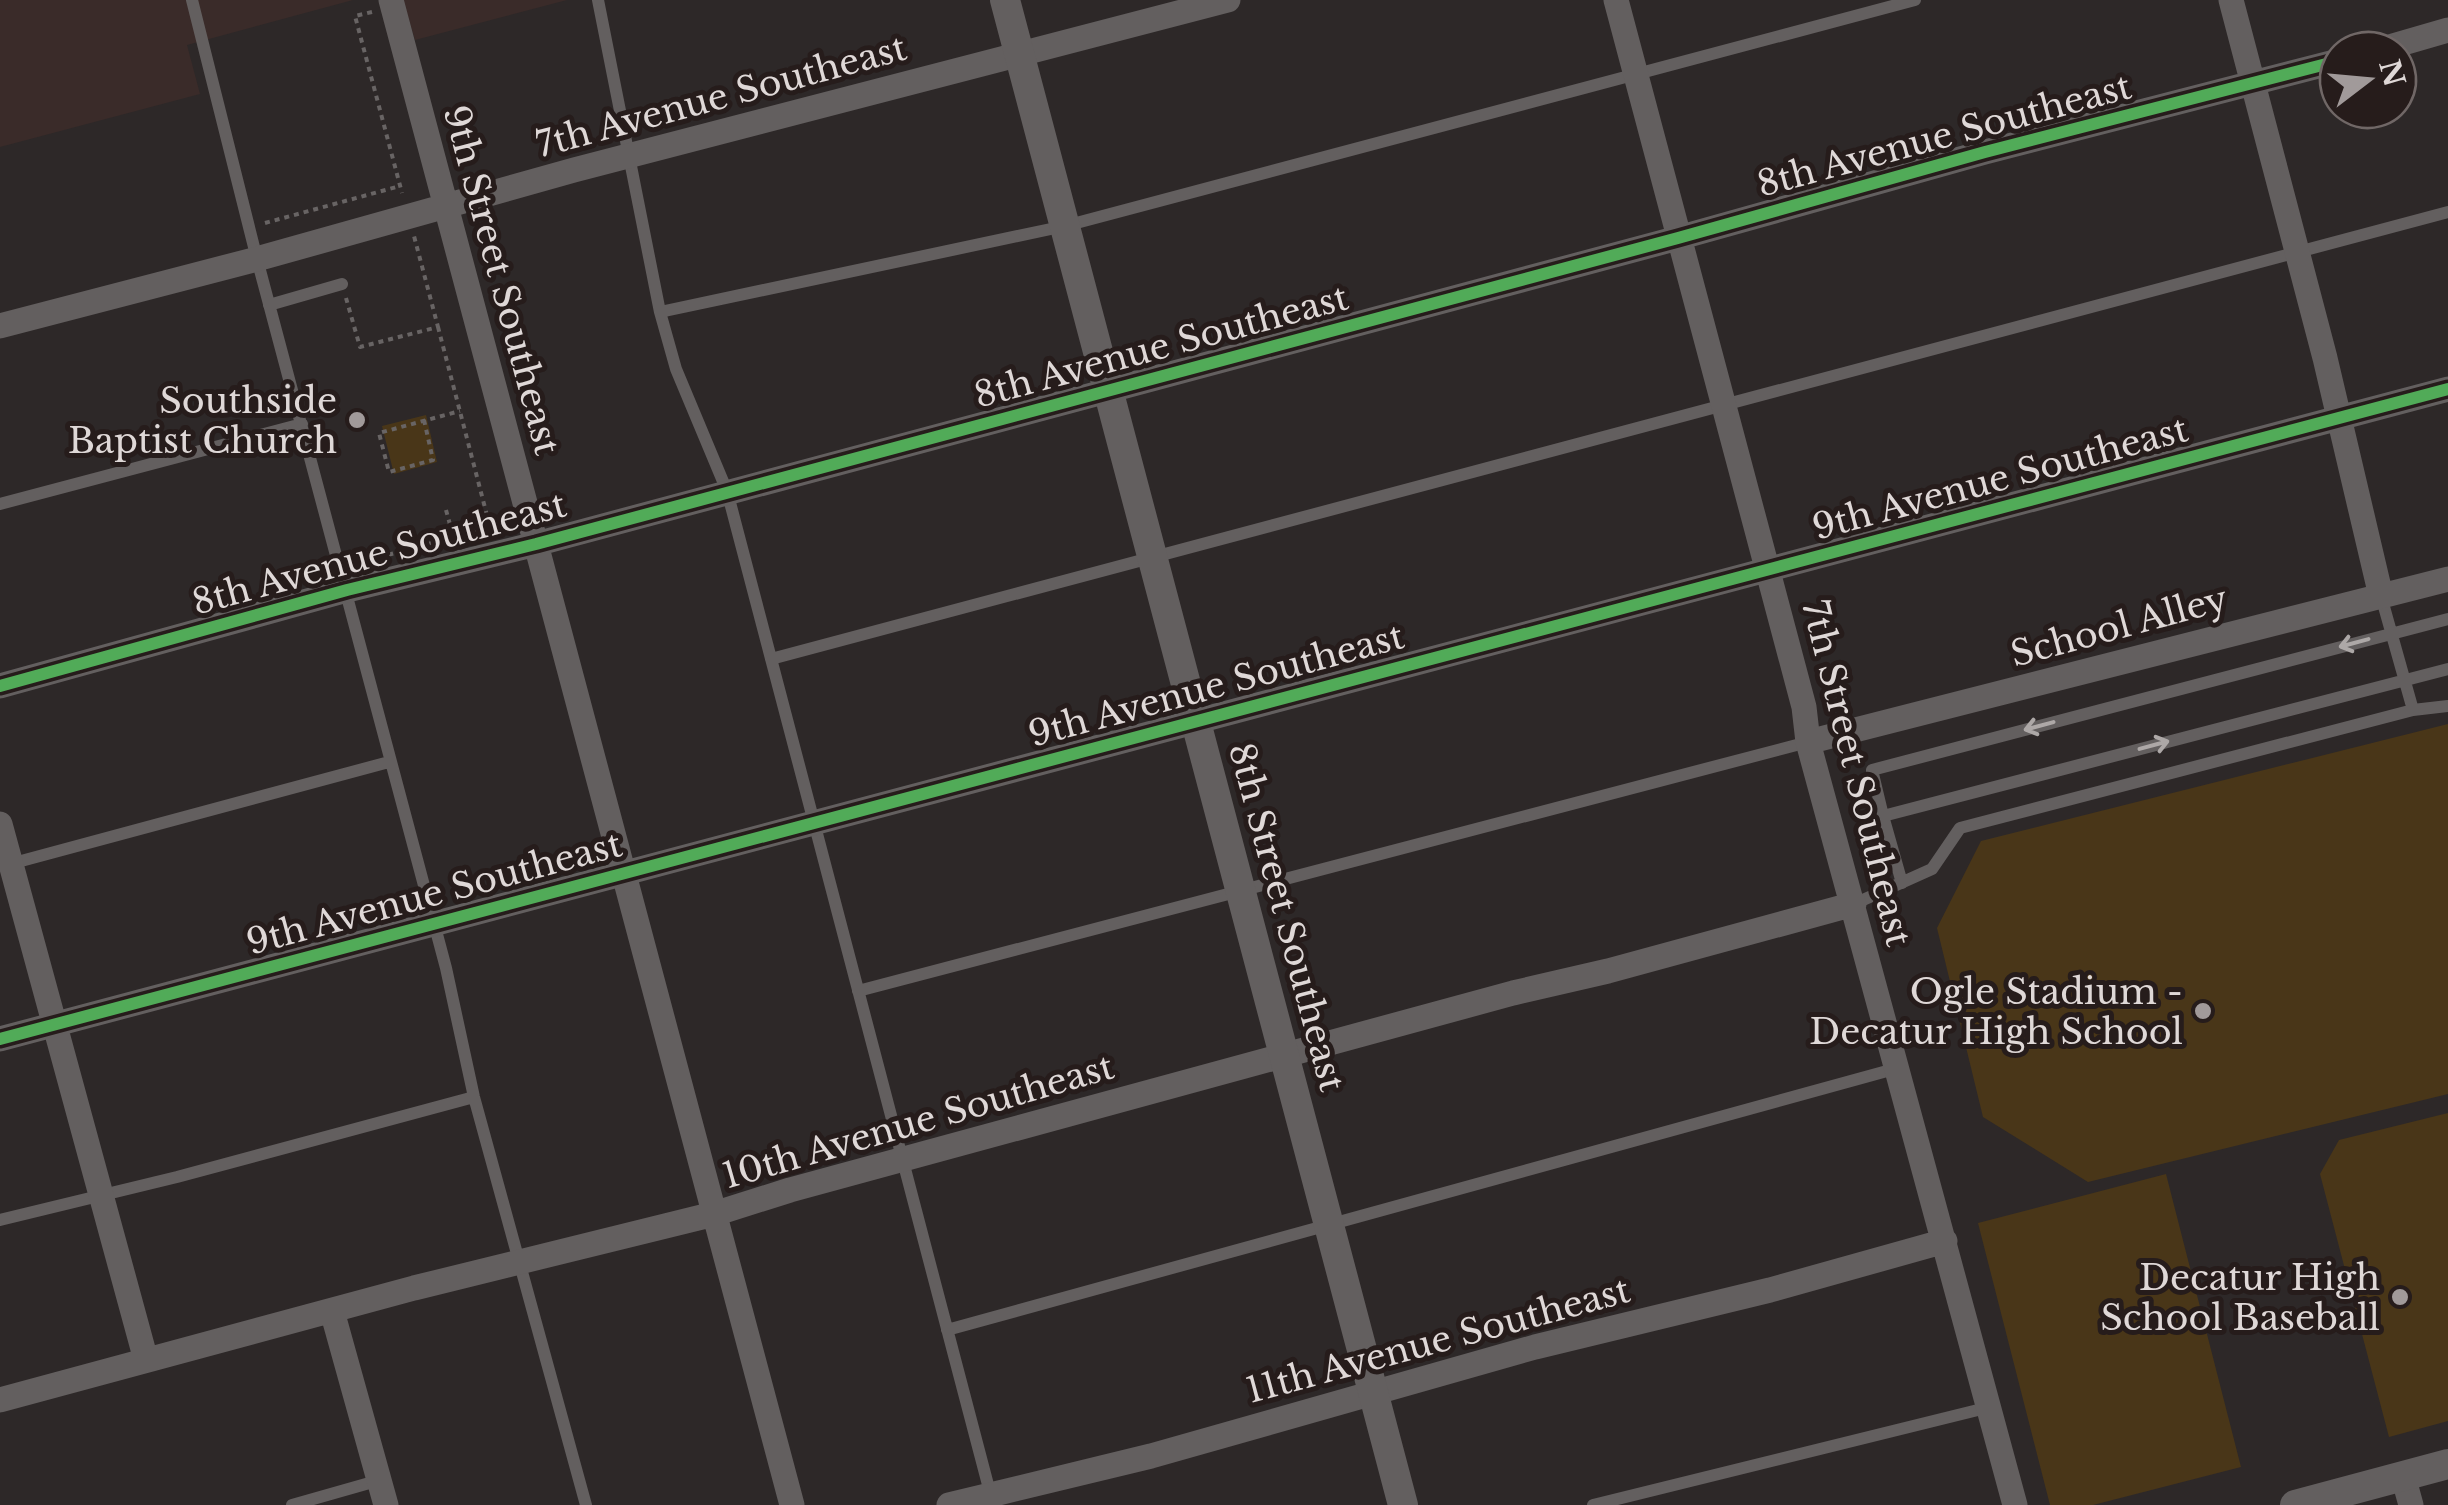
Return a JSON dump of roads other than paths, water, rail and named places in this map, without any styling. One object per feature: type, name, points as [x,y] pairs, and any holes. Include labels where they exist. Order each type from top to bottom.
[{"type":"street","name":"8th Street Southeast","points":[[1005,0],[1404,1505]]},
{"type":"street","name":"7th Avenue Southeast","points":[[0,326],[1019,52],[1228,0]]},
{"type":"street","name":"7th Street Southeast","points":[[1616,0],[1804,706],[1808,742],[2015,1505]]},
{"type":"street","points":[[2231,0],[2382,596]]},
{"type":"street","name":"9th Street Southeast","points":[[392,3],[792,1505]]},
{"type":"street","points":[[2418,39],[2448,30]]},
{"type":"street","name":"8th Avenue Southeast","points":[[0,686],[344,579],[457,550],[536,544],[1985,152],[2318,67]]},
{"type":"street","name":"9th Avenue Southeast","points":[[0,1039],[2448,389]]},
{"type":"street","name":"School Alley","points":[[1808,742],[2448,579]]},
{"type":"street","points":[[0,824],[5,866],[146,1360]]},
{"type":"street","name":"10th Avenue Southeast","points":[[0,1400],[517,1262],[714,1214],[1854,904]]},
{"type":"street","name":"11th Avenue Southeast","points":[[950,1505],[992,1499],[1373,1392],[1944,1241]]},
{"type":"street","points":[[332,1311],[383,1492]]},
{"type":"street","points":[[2295,1505],[2407,1491],[2448,1464]]},
{"type":"lane","points":[[192,0],[434,925],[517,1262],[586,1505]]},
{"type":"lane","points":[[598,0],[660,312],[676,369],[727,491],[992,1499]]},
{"type":"lane","points":[[660,312],[1065,226],[1915,0]]},
{"type":"lane","points":[[771,659],[2448,212]]},
{"type":"lane","points":[[270,305],[342,284]]},
{"type":"lane","points":[[0,504],[302,424]]},
{"type":"lane","points":[[2382,596],[2413,710]]},
{"type":"lane","points":[[1902,883],[1872,770],[2448,619]]},
{"type":"lane","points":[[1884,816],[2448,669]]},
{"type":"lane","points":[[1854,904],[1932,869],[1960,828],[2413,710],[2448,706]]},
{"type":"lane","points":[[858,990],[1808,742]]},
{"type":"lane","points":[[5,866],[389,762]]},
{"type":"lane","points":[[947,1330],[1898,1068]]},
{"type":"lane","points":[[0,1220],[474,1097]]},
{"type":"lane","points":[[1593,1505],[1990,1407]]},
{"type":"lane","points":[[292,1505],[383,1492]]},
{"type":"place","name":"Southside Baptist Church","points":[[357,420]]},
{"type":"place","name":"Ogle Stadium - Decatur High School","points":[[2203,1011]]},
{"type":"place","name":"Decatur High School Baseball","points":[[2400,1297]]}]
